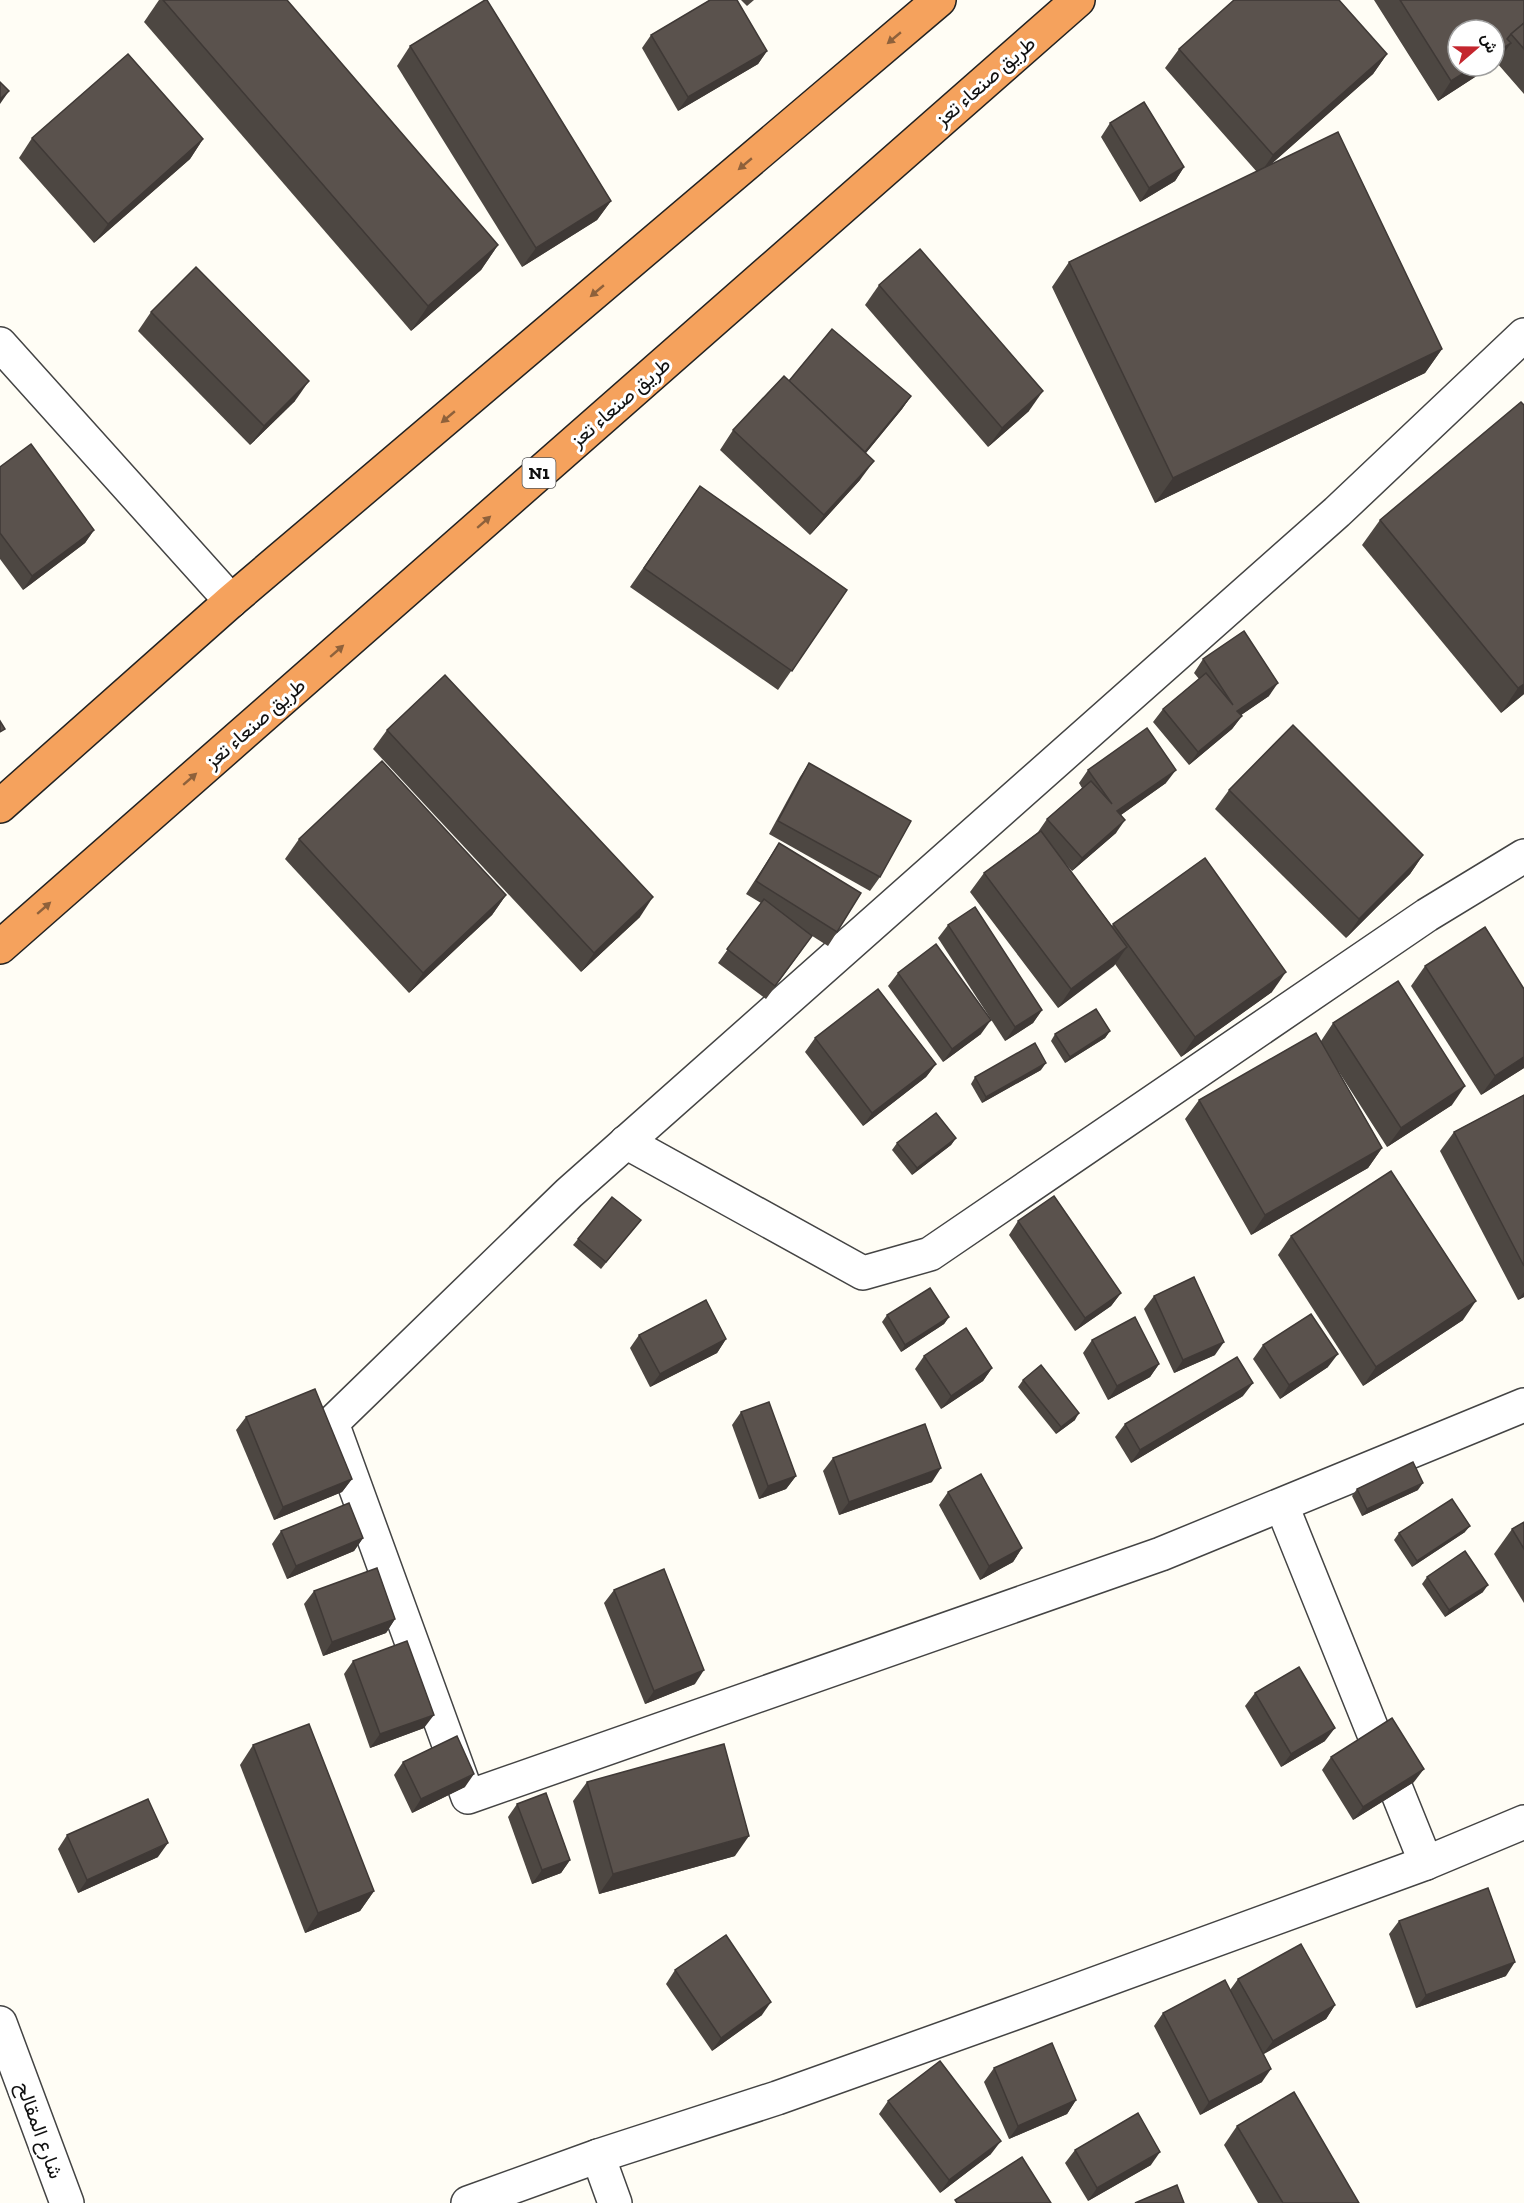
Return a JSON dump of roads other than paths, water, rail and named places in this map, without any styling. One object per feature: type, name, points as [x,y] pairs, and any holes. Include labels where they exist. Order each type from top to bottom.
[{"type":"highway","points":[[0,806],[231,601],[939,0]]},
{"type":"highway","name":"طريق صنعاء تعز","points":[[0,946],[1078,0]]},
{"type":"street","points":[[1524,335],[1337,512],[569,1193],[332,1423],[468,1797],[1161,1554],[1524,1405]]},
{"type":"street","points":[[0,344],[231,601]]},
{"type":"street","points":[[626,1142],[863,1274],[930,1254],[1427,915],[1524,856]]},
{"type":"street","points":[[1282,1506],[1426,1863]]},
{"type":"street","points":[[468,2203],[598,2156],[788,2094],[1426,1863],[1524,1822]]},
{"type":"street","name":"شارع المقالح","points":[[0,2023],[67,2203]]},
{"type":"street","points":[[598,2156],[615,2203]]}]
